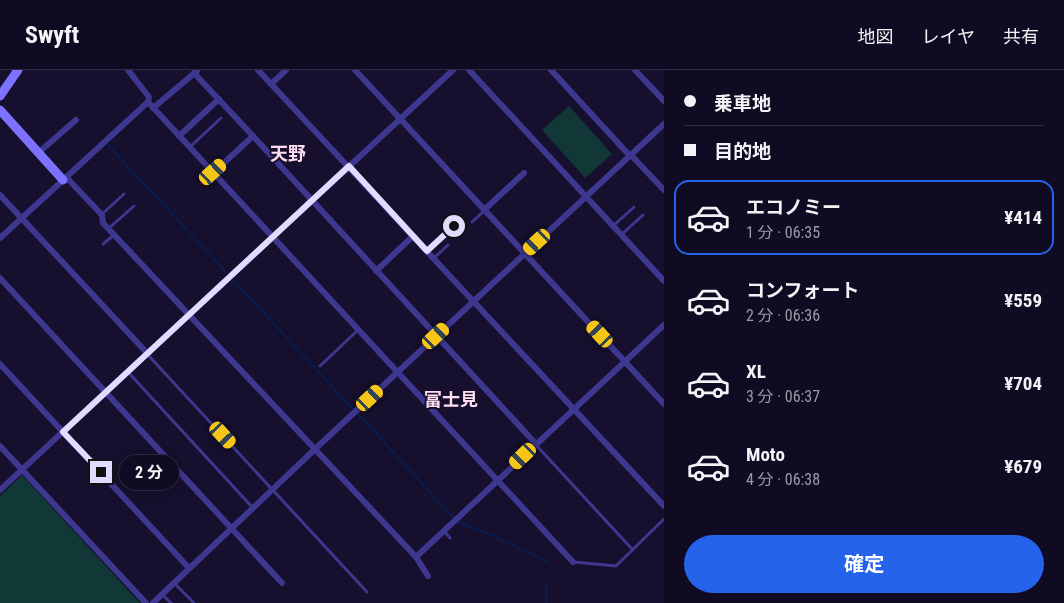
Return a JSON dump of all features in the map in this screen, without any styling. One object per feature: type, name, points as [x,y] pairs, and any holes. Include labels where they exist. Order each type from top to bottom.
[{"type":"street","points":[[0,238],[148,102],[149,97],[128,70]]},
{"type":"street","points":[[258,70],[664,506]]},
{"type":"street","points":[[271,84],[286,70]]},
{"type":"street","points":[[355,70],[664,404]]},
{"type":"street","points":[[0,490],[453,70]]},
{"type":"street","points":[[469,70],[664,281]]},
{"type":"street","points":[[551,70],[664,190]]},
{"type":"street","points":[[635,70],[664,101]]},
{"type":"street","points":[[153,108],[196,71],[219,99],[536,444]]},
{"type":"street","points":[[0,96],[13,72]]},
{"type":"street","points":[[180,136],[219,99]]},
{"type":"street","points":[[148,102],[574,562]]},
{"type":"street","points":[[0,110],[38,153],[101,214],[103,223],[108,229],[416,558],[428,576]]},
{"type":"street","points":[[38,153],[76,120]]},
{"type":"street","points":[[153,603],[314,450],[664,124]]},
{"type":"street","points":[[213,172],[253,136]]},
{"type":"street","points":[[485,210],[524,172]]},
{"type":"street","points":[[0,195],[148,354]]},
{"type":"street","points":[[376,271],[413,236]]},
{"type":"street","points":[[0,278],[282,583]]},
{"type":"street","points":[[416,558],[664,325]]},
{"type":"street","points":[[0,364],[189,568]]},
{"type":"street","points":[[0,446],[146,603]]},
{"type":"lane","points":[[190,147],[221,118]]},
{"type":"lane","points":[[101,214],[124,194]]},
{"type":"lane","points":[[108,229],[134,206]]},
{"type":"lane","points":[[613,226],[634,207]]},
{"type":"lane","points":[[472,222],[485,210]]},
{"type":"lane","points":[[621,235],[644,215]]},
{"type":"lane","points":[[427,251],[454,226]]},
{"type":"lane","points":[[103,244],[114,235]]},
{"type":"lane","points":[[434,258],[448,245]]},
{"type":"lane","points":[[320,366],[358,329]]},
{"type":"lane","points":[[148,354],[368,592]]},
{"type":"lane","points":[[128,372],[254,508]]},
{"type":"lane","points":[[536,444],[632,549]]},
{"type":"lane","points":[[574,562],[616,566],[664,519]]},
{"type":"lane","points":[[444,530],[450,538]]},
{"type":"lane","points":[[174,583],[194,603]]},
{"type":"lane","points":[[162,594],[171,603]]},
{"type":"green space","points":[[569,106],[612,154],[585,178],[542,130]]},
{"type":"green space","points":[[22,475],[140,603],[0,603],[0,496]]},
{"type":"waterway","points":[[108,145],[226,272]]},
{"type":"waterway","points":[[234,281],[353,409]]},
{"type":"waterway","points":[[359,415],[453,517]]},
{"type":"waterway","points":[[458,522],[487,533],[547,562]]},
{"type":"waterway","points":[[546,583],[546,603]]},
{"type":"district","name":"天野","points":[[288,154]]},
{"type":"district","name":"富士見","points":[[451,400]]},
{"type":"route","points":[[101,472],[63,432],[349,166],[427,251],[454,226]]}]
